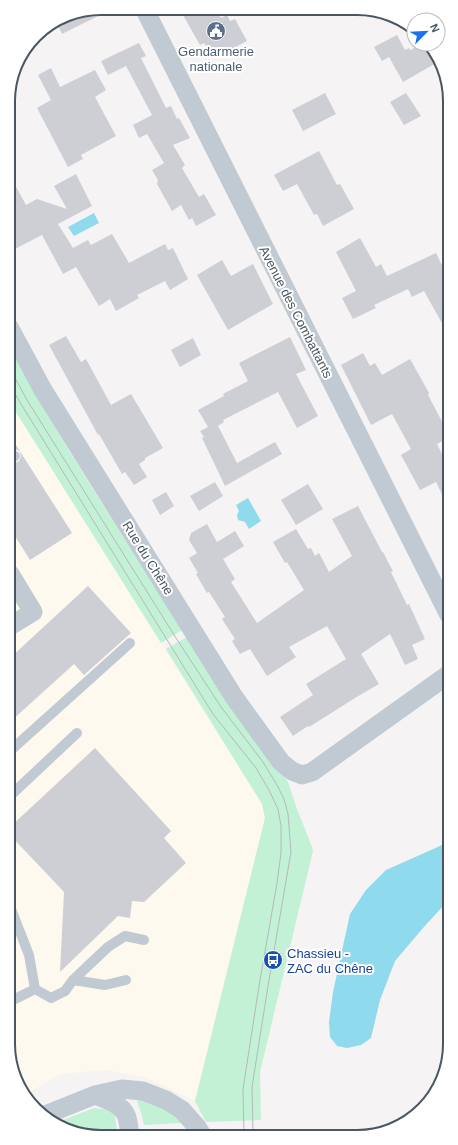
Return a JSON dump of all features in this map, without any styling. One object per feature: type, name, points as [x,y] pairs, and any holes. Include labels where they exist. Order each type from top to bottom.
[{"type":"street","name":"Avenue des Combattants","points":[[148,15],[443,605]]},
{"type":"street","name":"Rue du Chêne","points":[[15,338],[43,390],[234,697],[281,762],[292,771],[302,775],[312,772],[443,678]]},
{"type":"street","points":[[15,582],[33,612],[15,623]]},
{"type":"street","points":[[50,1113],[95,1096],[122,1089],[143,1091],[166,1100],[182,1110],[199,1130]]},
{"type":"street","points":[[95,1096],[116,1104],[125,1111],[129,1130]]},
{"type":"lane","points":[[15,746],[130,643]]},
{"type":"lane","points":[[15,791],[77,733]]},
{"type":"lane","points":[[15,919],[29,955],[35,989]]},
{"type":"lane","points":[[35,989],[51,998],[65,991],[73,980],[108,947],[125,936],[144,940]]},
{"type":"lane","points":[[73,980],[105,985],[126,980]]},
{"type":"lane","points":[[15,999],[35,989]]},
{"type":"shaded area","points":[[15,411],[262,804],[265,818],[195,1101],[147,1078],[106,1070],[61,1074],[30,1092],[18,1067],[15,1044]]},
{"type":"green space","points":[[15,359],[71,455],[182,630],[161,643],[15,411]]},
{"type":"green space","points":[[187,637],[288,782],[313,851],[260,1072],[261,1120],[206,1122],[195,1101],[265,818],[262,804],[166,649]]},
{"type":"green space","points":[[139,1098],[167,1108],[182,1123],[144,1125],[137,1102]]},
{"type":"green space","points":[[94,1108],[110,1110],[115,1116],[117,1130],[95,1130],[73,1125],[62,1121]]},
{"type":"water","points":[[94,213],[99,223],[74,236],[68,227]]},
{"type":"water","points":[[248,498],[261,521],[249,529],[245,522],[238,520],[237,515],[239,511],[236,505]]},
{"type":"water","points":[[443,845],[443,906],[395,961],[380,1000],[371,1038],[361,1045],[347,1048],[337,1046],[330,1037],[329,1022],[333,992],[350,914],[366,890],[386,870]]},
{"type":"building","points":[[100,15],[62,34],[58,26],[78,18]]},
{"type":"building","name":"Gendarmerie nationale","points":[[183,15],[219,15],[221,18],[227,15],[230,21],[235,19],[247,41],[224,53],[223,51],[212,56],[204,43],[200,45]]},
{"type":"building","points":[[397,35],[406,52],[428,52],[434,64],[403,82],[389,57],[382,61],[374,47]]},
{"type":"building","points":[[139,43],[146,56],[141,58],[166,108],[171,106],[177,119],[179,118],[190,138],[173,145],[185,165],[182,168],[199,197],[204,194],[216,215],[196,226],[192,218],[189,220],[181,205],[172,211],[157,184],[158,180],[152,170],[164,163],[147,134],[139,138],[133,125],[152,115],[126,66],[108,75],[101,61]]},
{"type":"building","points":[[51,68],[60,87],[95,70],[106,90],[95,97],[116,136],[81,155],[83,159],[68,167],[37,108],[51,100],[38,75]]},
{"type":"building","points":[[325,93],[336,114],[303,131],[292,110]]},
{"type":"building","points":[[406,93],[421,116],[404,125],[390,102]]},
{"type":"building","points":[[319,151],[337,185],[340,184],[354,209],[323,226],[317,214],[314,215],[297,184],[283,191],[274,175]]},
{"type":"building","points":[[76,174],[92,206],[58,224],[73,248],[88,240],[91,245],[112,234],[129,263],[165,244],[168,250],[173,248],[188,279],[170,290],[165,281],[137,295],[139,298],[116,311],[110,299],[99,306],[76,267],[63,274],[42,235],[15,249],[15,185],[26,205],[37,199],[67,209],[54,186]]},
{"type":"building","points":[[360,238],[376,267],[381,264],[387,276],[436,253],[443,268],[443,325],[424,291],[412,297],[408,289],[374,305],[376,308],[353,319],[342,298],[356,291],[336,252]]},
{"type":"building","points":[[222,260],[231,276],[253,264],[273,304],[228,330],[197,275]]},
{"type":"building","points":[[66,336],[81,362],[86,359],[111,405],[131,394],[163,448],[145,458],[145,460],[139,464],[147,477],[134,485],[125,472],[122,474],[99,434],[98,435],[49,345]]},
{"type":"building","points":[[290,337],[306,370],[296,374],[318,416],[297,428],[278,392],[223,420],[224,422],[218,426],[237,463],[275,442],[282,454],[225,486],[202,438],[204,437],[200,431],[208,427],[198,410],[224,396],[223,394],[248,381],[239,363]]},
{"type":"building","points":[[193,338],[201,355],[180,367],[171,350]]},
{"type":"building","points":[[363,353],[370,366],[375,363],[382,375],[410,359],[429,393],[428,395],[443,424],[443,441],[437,444],[443,456],[443,497],[436,482],[420,490],[401,455],[411,449],[392,414],[371,425],[341,365]]},
{"type":"building","points":[[15,443],[72,533],[30,560],[15,536],[15,463],[19,461],[21,456],[18,450],[15,450]]},
{"type":"building","points":[[215,482],[223,496],[199,511],[190,496]]},
{"type":"building","points":[[308,484],[323,509],[296,525],[281,500]]},
{"type":"building","points":[[166,492],[174,506],[160,515],[152,500]]},
{"type":"building","points":[[358,506],[393,571],[391,572],[407,605],[409,604],[425,639],[412,645],[418,659],[405,665],[390,634],[361,654],[379,684],[293,736],[280,717],[313,695],[306,684],[346,659],[327,626],[289,647],[296,657],[267,676],[250,649],[240,654],[232,641],[235,639],[222,619],[225,617],[209,592],[207,593],[189,558],[197,553],[189,540],[191,533],[207,524],[217,542],[235,531],[244,546],[223,559],[235,579],[231,582],[257,623],[304,590],[287,562],[285,563],[273,542],[296,529],[308,549],[311,548],[315,556],[319,553],[329,572],[352,556],[332,519]]},
{"type":"building","points":[[88,586],[131,633],[84,675],[74,664],[15,717],[15,653]]},
{"type":"building","points":[[95,748],[171,831],[164,838],[186,863],[144,902],[132,901],[130,918],[118,916],[60,972],[64,892],[15,840],[15,822]]},
{"type":"tram line","points":[[15,378],[27,400],[176,638],[221,707],[263,762],[284,799],[288,814],[291,852],[252,1087],[253,1130]]},
{"type":"tram line","points":[[15,394],[213,714],[256,768],[278,809],[281,826],[281,853],[243,1089],[244,1130]]},
{"type":"place","name":"Gendarmerie nationale","points":[[216,31]]},
{"type":"place","name":"Chassieu - ZAC du Chêne","points":[[273,960]]}]
